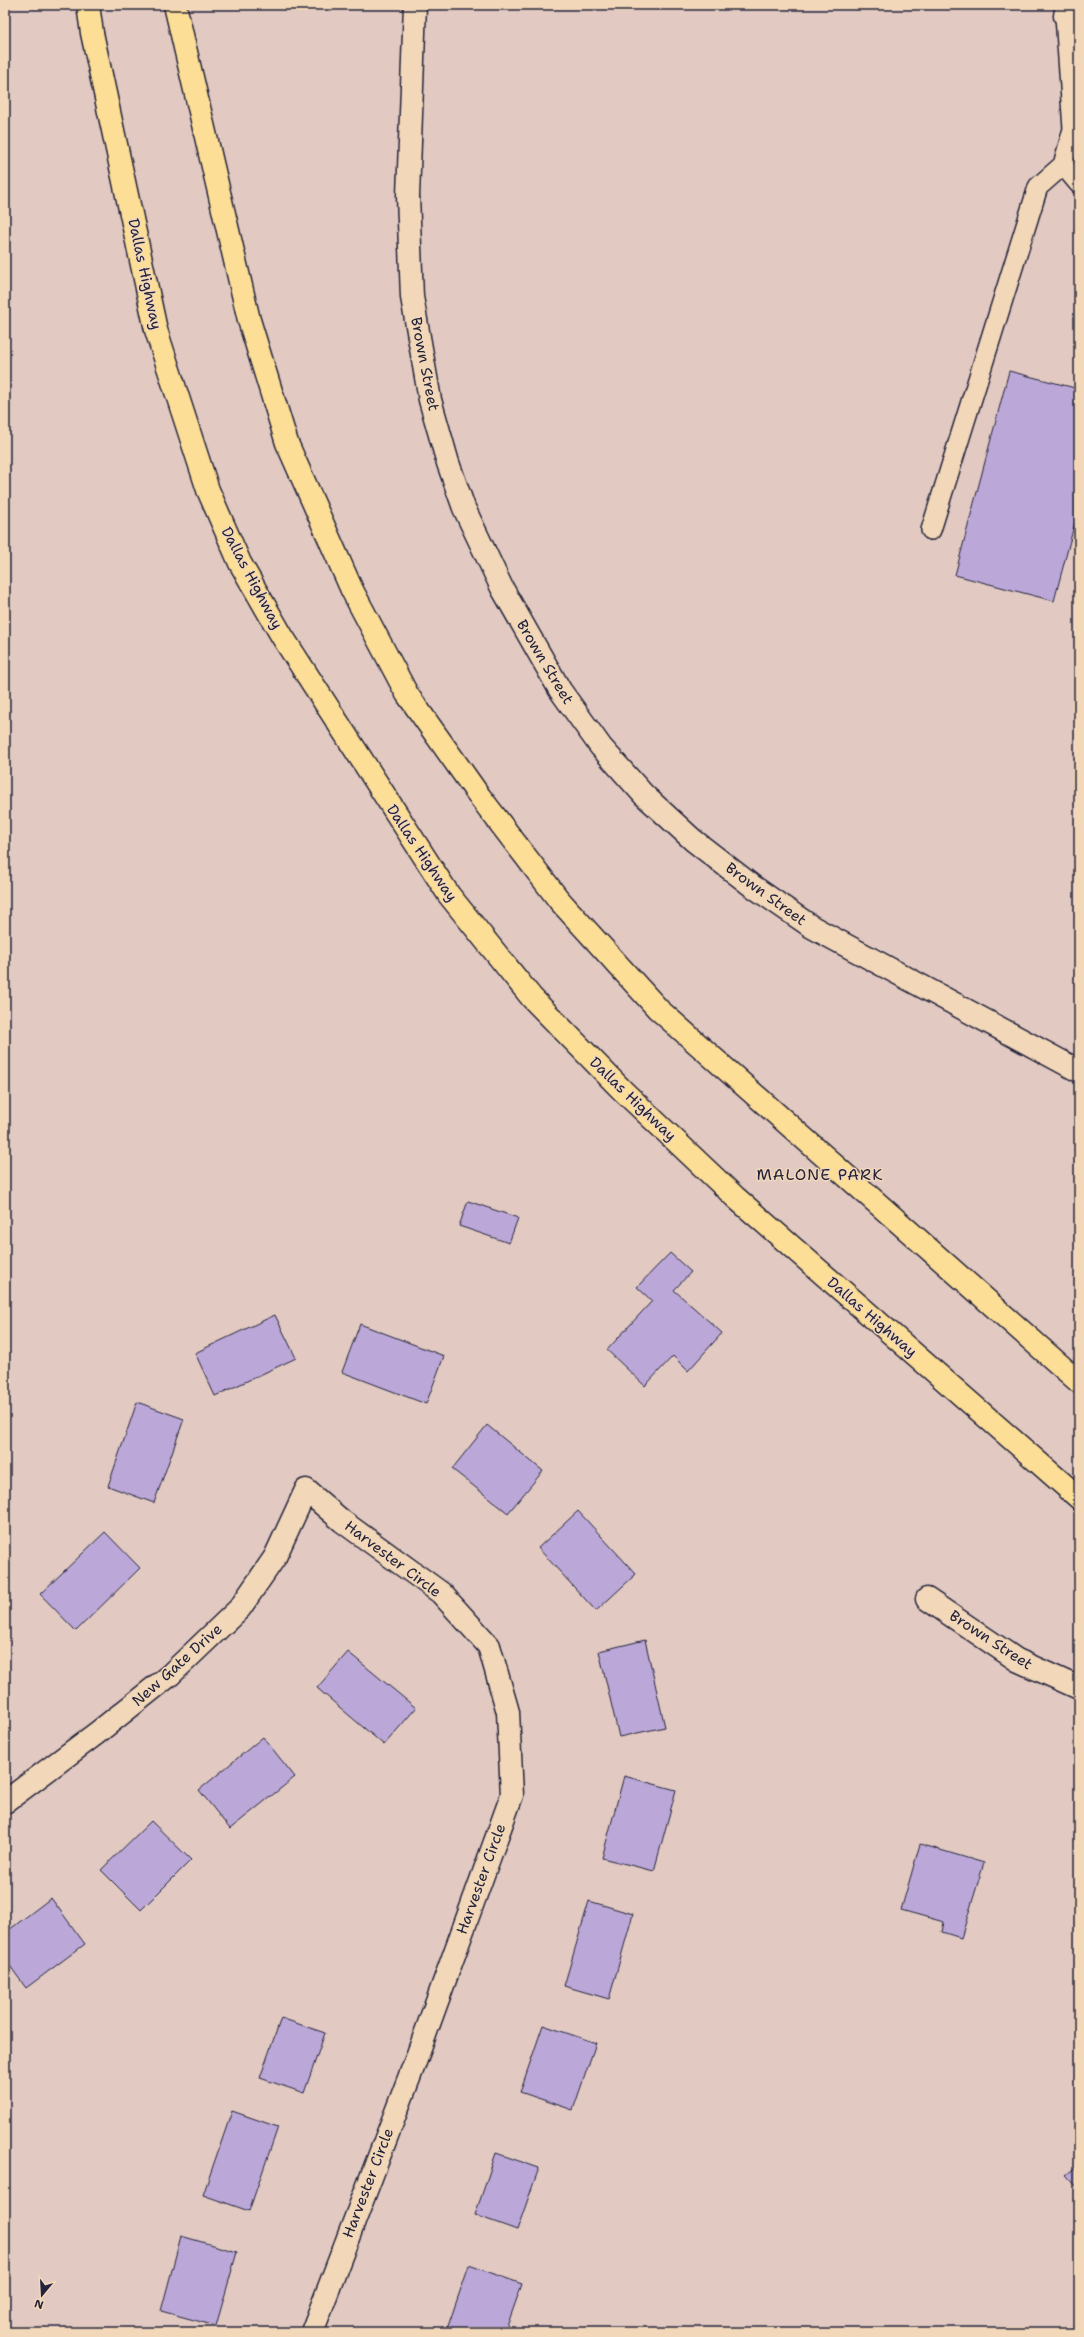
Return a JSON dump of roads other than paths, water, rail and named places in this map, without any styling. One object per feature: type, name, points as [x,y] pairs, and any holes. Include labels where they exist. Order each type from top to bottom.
[{"type":"main road","name":"Dallas Highway","points":[[88,5],[92,33],[156,330],[208,490],[240,563],[282,636],[423,856],[449,895],[532,998],[623,1091],[735,1196],[1079,1498]]},
{"type":"main road","points":[[174,5],[249,320],[287,443],[352,590],[407,694],[480,797],[559,900],[658,1009],[1079,1382]]},
{"type":"street","name":"Brown Street","points":[[415,5],[408,196],[412,297],[430,400],[448,463],[464,508],[502,588],[560,690],[602,747],[644,795],[693,840],[751,885],[812,927],[1079,1071]]},
{"type":"street","name":"New Gate Drive","points":[[5,1802],[98,1733],[170,1675],[240,1608],[275,1557],[306,1490]]},
{"type":"street","name":"Harvester Circle","points":[[306,1490],[342,1521],[441,1593],[489,1646],[508,1712],[512,1795],[414,2064],[312,2332]]},
{"type":"street","name":"Brown Street","points":[[927,1598],[1017,1660],[1079,1688]]},
{"type":"lane","points":[[931,530],[1038,187],[1063,165],[1073,129],[1066,10]]},
{"type":"lane","points":[[1063,165],[1079,184]]},
{"type":"district","name":"MALONE PARK","points":[[820,1174]]}]
